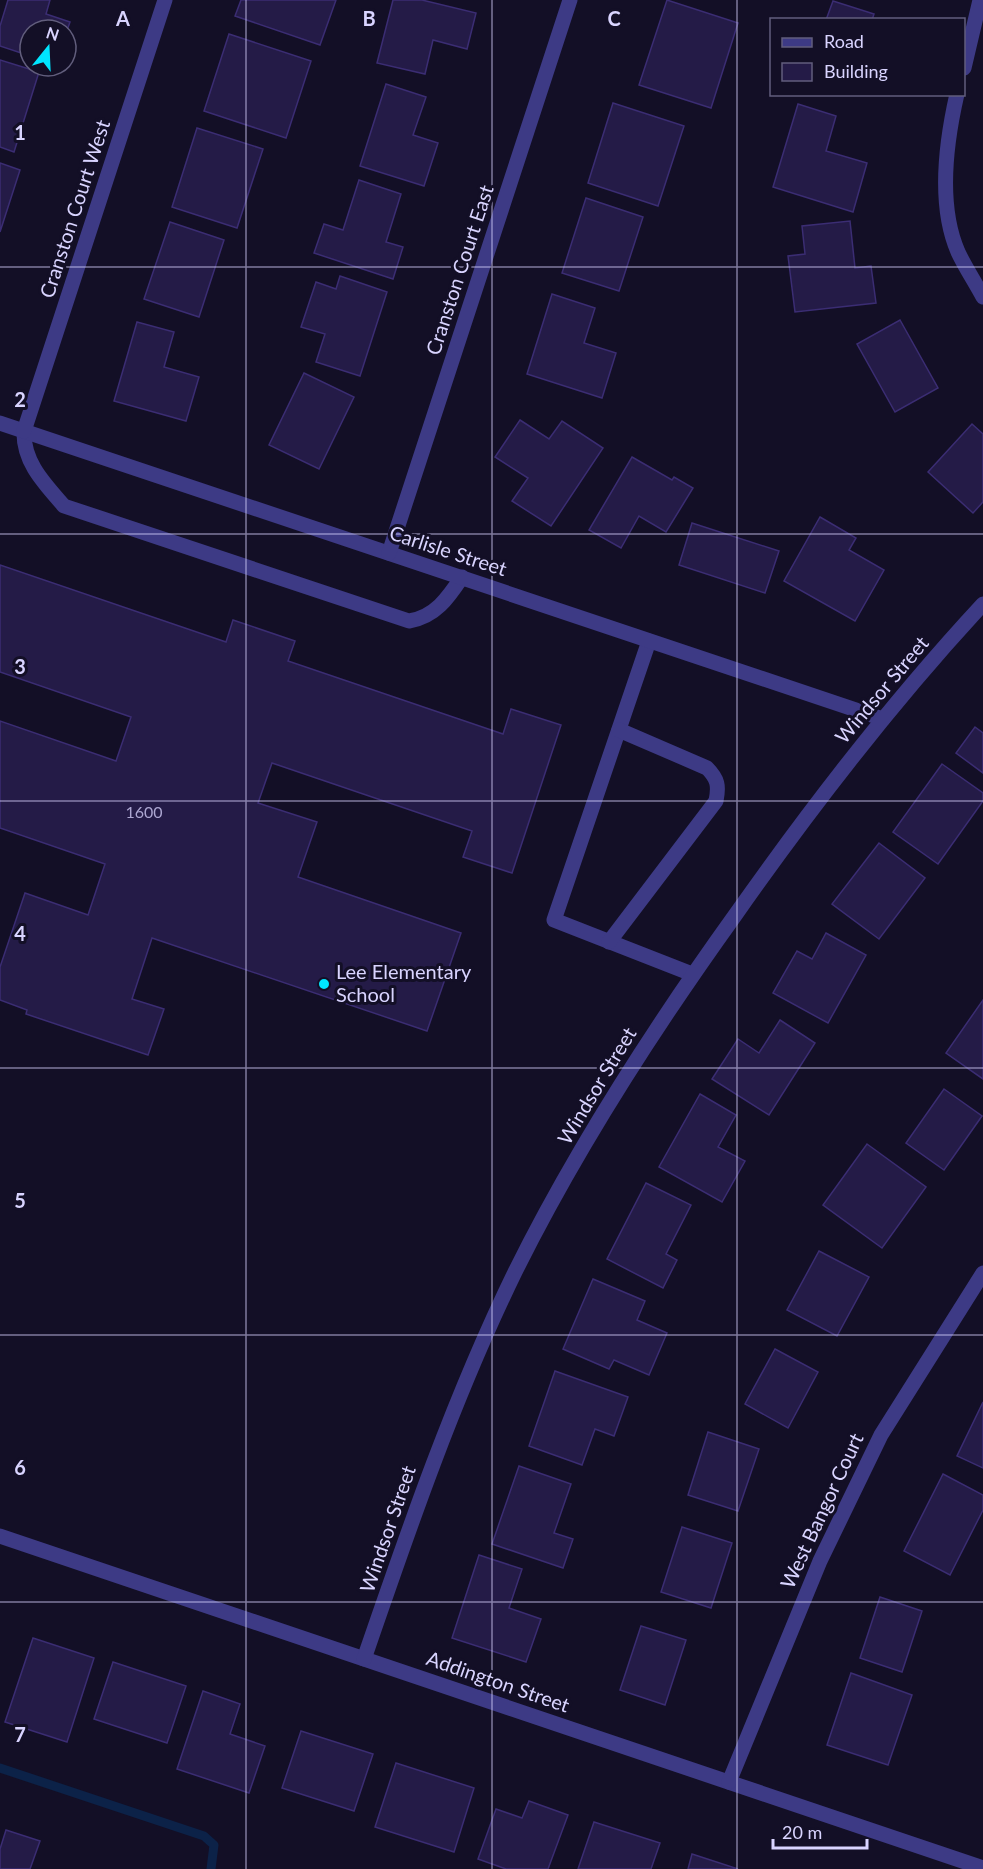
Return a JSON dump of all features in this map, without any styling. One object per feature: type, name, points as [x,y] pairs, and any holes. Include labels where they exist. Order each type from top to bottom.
[{"type":"street","name":"Cranston Court West","points":[[24,431],[165,0]]},
{"type":"street","name":"Cranston Court East","points":[[389,553],[570,0]]},
{"type":"street","points":[[965,60],[980,0]]},
{"type":"street","points":[[957,96],[949,130],[946,200],[957,251],[983,297]]},
{"type":"street","name":"Carlisle Street","points":[[0,423],[883,719]]},
{"type":"street","points":[[24,431],[23,449],[41,478],[64,506],[409,621],[423,619],[445,602],[462,578]]},
{"type":"street","name":"Windsor Street","points":[[364,1659],[434,1461],[471,1368],[510,1283],[555,1196],[622,1083],[692,974],[797,827],[883,719],[983,604]]},
{"type":"street","points":[[649,640],[554,920],[692,974]]},
{"type":"street","points":[[609,942],[716,801],[719,789],[716,777],[706,768],[619,730]]},
{"type":"street","name":"West Bangor Court","points":[[729,1782],[820,1561],[881,1435],[983,1273]]},
{"type":"street","name":"Addington Street","points":[[0,1536],[983,1868]]},
{"type":"building","points":[[8,0],[50,0],[46,14],[58,18],[18,18],[18,52],[0,46],[0,26]]},
{"type":"building","points":[[241,0],[336,0],[320,45],[235,16]]},
{"type":"building","points":[[393,0],[422,0],[476,13],[467,49],[433,40],[425,74],[377,63]]},
{"type":"building","points":[[667,0],[738,23],[711,108],[639,85]]},
{"type":"building","points":[[833,1],[874,14],[873,18],[827,18]]},
{"type":"building","points":[[229,34],[311,61],[286,138],[204,111]]},
{"type":"building","points":[[0,60],[18,66],[18,78],[37,78],[14,152],[0,147]]},
{"type":"building","points":[[386,84],[426,97],[413,135],[438,143],[424,186],[360,166]]},
{"type":"building","points":[[613,103],[684,126],[658,206],[588,183]]},
{"type":"building","points":[[798,104],[836,116],[826,151],[867,163],[853,212],[773,187]]},
{"type":"building","points":[[197,128],[263,149],[237,228],[172,207]]},
{"type":"building","points":[[0,163],[20,170],[0,232]]},
{"type":"building","points":[[359,180],[401,194],[386,242],[403,247],[393,279],[314,253],[324,224],[343,230]]},
{"type":"building","points":[[586,198],[643,217],[619,291],[562,273]]},
{"type":"building","points":[[850,221],[855,268],[871,266],[876,303],[795,312],[788,256],[805,254],[802,226]]},
{"type":"building","points":[[170,222],[224,240],[199,317],[144,299]]},
{"type":"building","points":[[340,276],[387,292],[360,376],[316,362],[325,334],[301,327],[316,282],[336,289]]},
{"type":"building","points":[[552,294],[595,308],[584,343],[616,353],[602,398],[527,374]]},
{"type":"building","points":[[900,320],[938,388],[895,412],[857,344]]},
{"type":"building","points":[[137,322],[174,332],[164,367],[199,377],[186,421],[114,401]]},
{"type":"building","points":[[304,373],[354,397],[319,469],[269,445]]},
{"type":"building","points":[[520,420],[549,439],[562,421],[603,448],[551,526],[512,501],[528,478],[495,457]]},
{"type":"building","points":[[972,424],[983,434],[983,502],[973,513],[928,472]]},
{"type":"building","points":[[632,457],[672,480],[674,477],[693,488],[666,532],[639,516],[621,548],[589,530]]},
{"type":"building","points":[[820,517],[856,538],[849,550],[884,570],[855,621],[784,581]]},
{"type":"building","points":[[692,523],[779,551],[765,593],[679,565]]},
{"type":"building","points":[[0,565],[226,642],[233,620],[295,641],[288,661],[503,734],[511,709],[561,725],[512,873],[463,857],[472,831],[272,763],[258,803],[317,822],[298,877],[461,933],[427,1031],[152,938],[132,999],[164,1009],[148,1055],[26,1014],[27,1010],[0,1000],[0,967],[25,893],[88,915],[105,864],[0,828],[0,721],[116,761],[131,717],[0,672]]},
{"type":"building","points":[[975,727],[983,733],[983,773],[956,753]]},
{"type":"building","points":[[942,764],[983,793],[983,801],[938,864],[893,832]]},
{"type":"building","points":[[879,843],[925,878],[879,939],[832,904]]},
{"type":"building","points":[[826,933],[866,955],[828,1023],[773,993],[797,951],[812,959]]},
{"type":"building","points":[[983,1000],[983,1079],[946,1053]]},
{"type":"building","points":[[780,1020],[815,1043],[769,1115],[712,1079],[738,1039],[759,1053]]},
{"type":"building","points":[[944,1089],[982,1116],[944,1170],[906,1143]]},
{"type":"building","points":[[700,1094],[736,1115],[718,1147],[745,1161],[722,1202],[659,1167]]},
{"type":"building","points":[[867,1144],[926,1187],[882,1248],[823,1205]]},
{"type":"building","points":[[646,1183],[691,1205],[666,1254],[677,1260],[663,1288],[607,1259]]},
{"type":"building","points":[[819,1251],[869,1277],[837,1336],[787,1310]]},
{"type":"building","points":[[593,1279],[645,1301],[637,1320],[667,1333],[649,1375],[614,1360],[609,1369],[563,1349]]},
{"type":"building","points":[[775,1349],[818,1372],[788,1428],[745,1404]]},
{"type":"building","points":[[555,1371],[628,1397],[614,1436],[595,1429],[582,1465],[529,1446]]},
{"type":"building","points":[[983,1402],[983,1468],[957,1456]]},
{"type":"building","points":[[708,1432],[759,1449],[738,1511],[688,1495]]},
{"type":"building","points":[[519,1466],[571,1484],[554,1533],[573,1539],[563,1568],[492,1544]]},
{"type":"building","points":[[943,1474],[983,1495],[983,1510],[950,1575],[904,1551]]},
{"type":"building","points":[[682,1527],[732,1543],[711,1608],[661,1592]]},
{"type":"building","points":[[479,1555],[522,1569],[509,1608],[541,1619],[526,1662],[452,1638]]},
{"type":"building","points":[[880,1597],[922,1611],[902,1672],[860,1658]]},
{"type":"building","points":[[641,1626],[686,1640],[665,1705],[620,1690]]},
{"type":"building","points":[[33,1638],[94,1658],[67,1742],[5,1722]]},
{"type":"building","points":[[113,1662],[186,1686],[167,1743],[94,1719]]},
{"type":"building","points":[[851,1673],[912,1695],[888,1765],[827,1745]]},
{"type":"building","points":[[203,1691],[240,1704],[230,1734],[265,1746],[249,1793],[177,1769]]},
{"type":"building","points":[[301,1731],[373,1754],[354,1811],[282,1788]]},
{"type":"building","points":[[396,1763],[474,1788],[454,1852],[375,1827]]},
{"type":"building","points":[[529,1801],[568,1815],[548,1869],[506,1869],[478,1859],[496,1809],[522,1818]]},
{"type":"building","points":[[594,1822],[660,1843],[651,1869],[578,1869]]},
{"type":"building","points":[[6,1830],[40,1841],[30,1869],[0,1869],[0,1849]]},
{"type":"building","points":[[692,1854],[738,1869],[688,1869]]},
{"type":"waterway","points":[[0,1768],[204,1836],[214,1845],[211,1869]]},
{"type":"place","name":"Lee Elementary School","points":[[324,984]]}]
